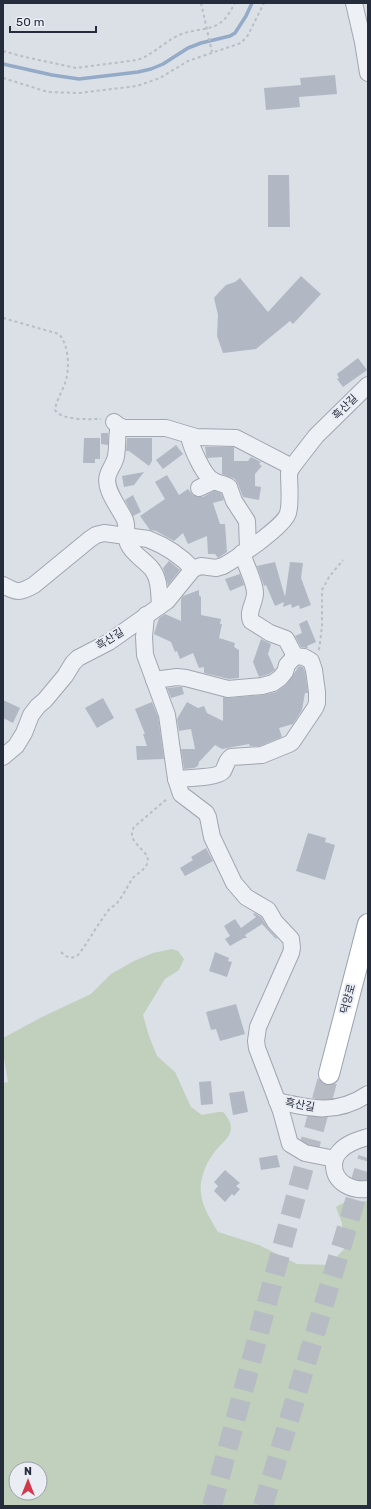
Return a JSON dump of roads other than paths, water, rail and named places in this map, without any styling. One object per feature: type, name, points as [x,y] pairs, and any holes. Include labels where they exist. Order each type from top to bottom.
[{"type":"main road","name":"덕양로","points":[[329,1074],[368,924]]},
{"type":"street","points":[[354,3],[368,72]]},
{"type":"street","name":"흑산길","points":[[3,758],[21,740],[31,715],[65,676],[78,658],[109,642],[173,596],[193,569],[201,566],[219,568],[245,551],[286,519],[289,507],[289,473],[292,467],[316,436],[368,385]]},
{"type":"street","points":[[160,606],[154,572],[130,547],[125,520],[112,496],[107,479],[115,462],[116,424],[124,428],[171,429],[189,436],[236,438],[292,467]]},
{"type":"street","points":[[189,436],[194,452],[207,475],[214,481],[229,486],[234,501],[247,520],[245,551],[254,589],[254,602],[249,615],[251,621],[270,633],[286,639],[295,656]]},
{"type":"street","points":[[199,488],[214,481]]},
{"type":"street","points":[[3,585],[14,591],[19,592],[26,590],[96,535],[104,533],[154,542],[178,555],[193,569]]},
{"type":"street","points":[[146,615],[144,637],[145,655],[167,715],[177,784],[184,796],[206,813],[212,837],[237,887],[246,897],[268,910],[275,922],[290,936],[292,942],[291,953],[256,1034],[256,1041],[260,1056],[278,1101],[290,1144],[305,1153],[335,1158]]},
{"type":"street","points":[[177,784],[217,774],[223,771],[227,761],[231,757],[262,755],[292,742],[315,708],[318,692],[311,661],[304,657],[295,656]]},
{"type":"street","points":[[154,680],[177,677],[228,688],[262,686],[273,683],[280,678],[285,672],[287,665],[295,656]]},
{"type":"street","name":"흑산길","points":[[278,1101],[311,1109],[325,1109],[350,1103],[368,1094]]},
{"type":"street","points":[[368,1137],[352,1142],[339,1152],[335,1158],[334,1169],[338,1179],[345,1185],[353,1189],[368,1189]]},
{"type":"waterway","points":[[3,64],[52,75],[79,79],[151,69],[163,64],[188,48],[201,43],[230,36],[235,33],[252,3]]},
{"type":"tunnel","points":[[212,1506],[329,1074]]},
{"type":"tunnel","points":[[263,1506],[368,1158]]}]
